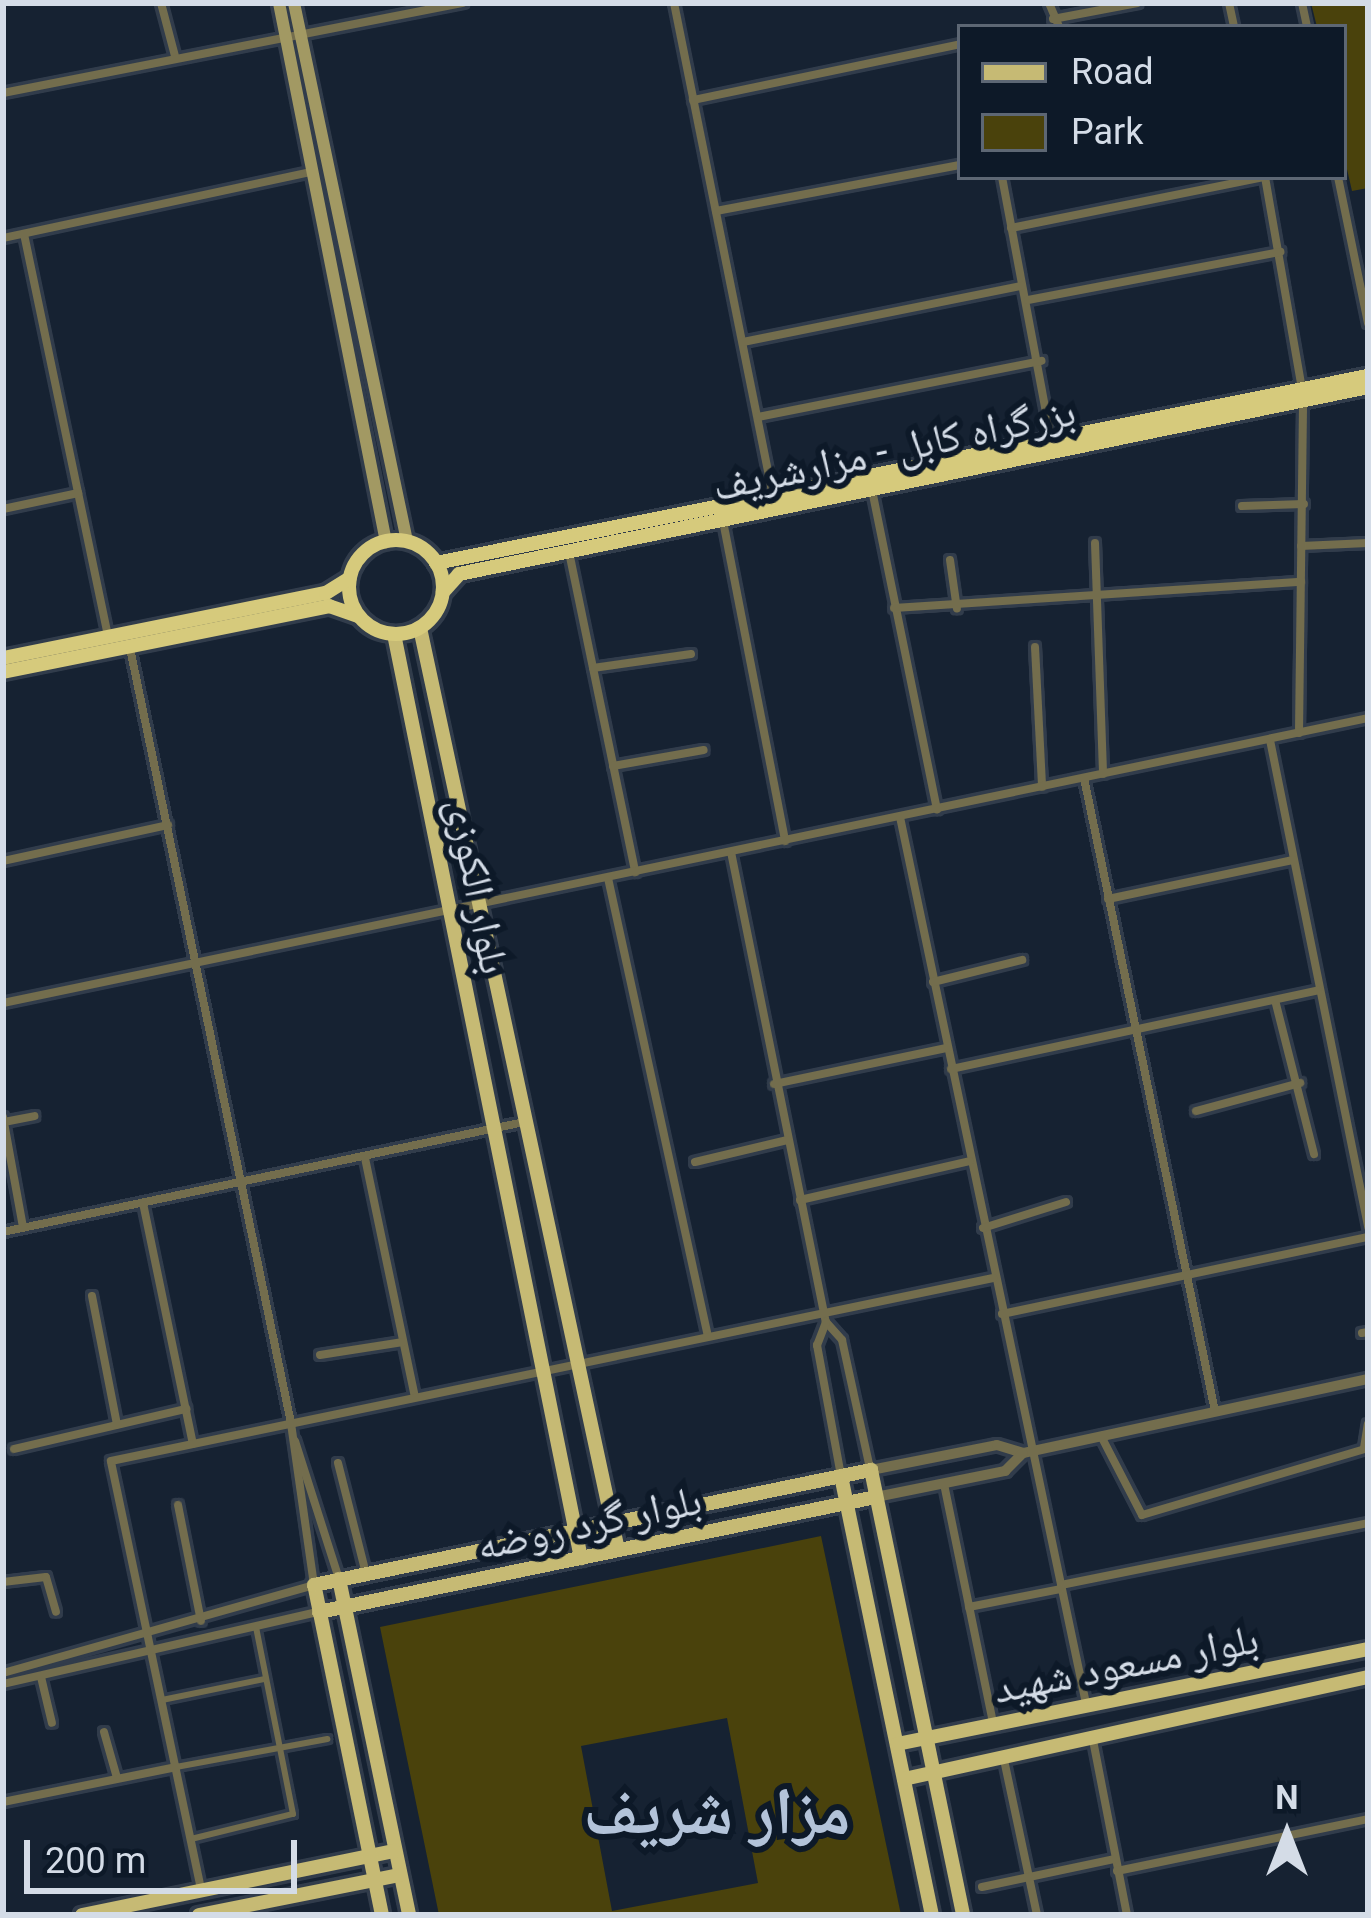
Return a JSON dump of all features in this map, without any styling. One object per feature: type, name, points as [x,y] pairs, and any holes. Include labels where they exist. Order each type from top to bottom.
[{"type":"highway","name":"بزرگراه کابل - مزارشریف","points":[[443,592],[459,574],[872,488],[1368,376]]},
{"type":"highway","name":"بزرگراه کابل - مزارشریف","points":[[436,562],[1052,440],[1303,393],[1368,387]]},
{"type":"highway","points":[[3,658],[326,592],[350,578],[386,542],[407,541],[436,562],[443,592],[420,628],[394,634],[329,605],[3,672]]},
{"type":"highway","points":[[350,578],[358,616]]},
{"type":"main road","points":[[279,3],[293,34],[407,541]]},
{"type":"main road","points":[[294,3],[293,34],[312,172],[386,542]]},
{"type":"main road","name":"بلوار الکوزی","points":[[420,628],[618,1550]]},
{"type":"main road","name":"بلوار الکوزی","points":[[394,634],[539,1373],[581,1558]]},
{"type":"main road","points":[[871,1470],[963,1915]]},
{"type":"main road","name":"بلوار گرد روضه","points":[[314,1585],[871,1470]]},
{"type":"main road","points":[[841,1476],[932,1915]]},
{"type":"main road","name":"بلوار گرد روضه","points":[[320,1612],[876,1497]]},
{"type":"main road","points":[[339,1579],[409,1915]]},
{"type":"main road","points":[[314,1585],[382,1915]]},
{"type":"main road","name":"بلوار مسعود شهید","points":[[897,1744],[1368,1649]]},
{"type":"main road","points":[[1319,1658],[1325,1686]]},
{"type":"main road","name":"بلوار مسعود شهید","points":[[904,1779],[1083,1736],[1368,1678]]},
{"type":"main road","points":[[1071,1711],[1083,1736]]},
{"type":"main road","points":[[82,1915],[395,1851]]},
{"type":"main road","points":[[199,1915],[400,1875]]},
{"type":"street","points":[[161,3],[175,56]]},
{"type":"street","points":[[401,3],[403,15]]},
{"type":"street","points":[[3,93],[464,3]]},
{"type":"street","points":[[675,3],[773,497]]},
{"type":"street","points":[[1048,3],[1055,24],[1138,3]]},
{"type":"street","points":[[693,100],[957,45]]},
{"type":"street","points":[[716,211],[957,166]]},
{"type":"street","points":[[3,238],[312,172]]},
{"type":"street","points":[[1003,180],[1021,286],[1042,361],[1052,440]]},
{"type":"street","points":[[1011,227],[1250,180]]},
{"type":"street","points":[[1266,180],[1303,393],[1299,733]]},
{"type":"street","points":[[1339,180],[1368,323]]},
{"type":"street","points":[[24,234],[108,637]]},
{"type":"street","points":[[1028,300],[1280,252]]},
{"type":"street","points":[[743,342],[1021,286]]},
{"type":"street","points":[[758,417],[1042,361]]},
{"type":"street","points":[[872,488],[938,809]]},
{"type":"street","points":[[3,509],[78,494]]},
{"type":"street","points":[[1242,506],[1304,504]]},
{"type":"street","points":[[722,520],[785,841]]},
{"type":"street","points":[[1301,546],[1368,543]]},
{"type":"street","points":[[1095,544],[1103,774]]},
{"type":"street","points":[[568,551],[635,872]]},
{"type":"street","points":[[950,560],[957,609]]},
{"type":"street","points":[[893,608],[957,609],[1301,583]]},
{"type":"street","points":[[129,646],[291,1423],[339,1579]]},
{"type":"street","points":[[1035,647],[1042,787]]},
{"type":"street","points":[[593,668],[691,654]]},
{"type":"street","points":[[3,1003],[1368,718]]},
{"type":"street","points":[[1270,740],[1368,1227]]},
{"type":"street","points":[[614,766],[704,750]]},
{"type":"street","points":[[1084,778],[1216,1411]]},
{"type":"street","points":[[900,817],[1027,1452],[1087,1708]]},
{"type":"street","points":[[3,861],[168,825]]},
{"type":"street","points":[[731,852],[774,1084],[826,1317],[842,1340],[871,1470],[997,1445],[1027,1452],[1367,1381]]},
{"type":"street","points":[[1108,899],[1293,860]]},
{"type":"street","points":[[608,878],[707,1335]]},
{"type":"street","points":[[934,982],[1022,960]]},
{"type":"street","points":[[951,1069],[1318,990]]},
{"type":"street","points":[[1275,1000],[1300,1083],[1314,1154]]},
{"type":"street","points":[[774,1084],[947,1048]]},
{"type":"street","points":[[1196,1111],[1300,1083]]},
{"type":"street","points":[[23,1228],[3,1121],[34,1116]]},
{"type":"street","points":[[3,1232],[526,1122]]},
{"type":"street","points":[[694,1162],[787,1140]]},
{"type":"street","points":[[365,1158],[415,1396]]},
{"type":"street","points":[[800,1200],[970,1161]]},
{"type":"street","points":[[983,1228],[1066,1202]]},
{"type":"street","points":[[143,1203],[193,1444]]},
{"type":"street","points":[[1002,1314],[1368,1238]]},
{"type":"street","points":[[202,1891],[110,1461],[707,1335],[826,1317],[993,1278]]},
{"type":"street","points":[[92,1296],[117,1424]]},
{"type":"street","points":[[826,1317],[817,1345],[841,1476]]},
{"type":"street","points":[[320,1355],[404,1342]]},
{"type":"street","points":[[14,1449],[186,1409]]},
{"type":"street","points":[[1101,1436],[1142,1515],[1366,1448],[1368,1424]]},
{"type":"street","points":[[3,1673],[148,1636],[314,1585],[295,1440]]},
{"type":"street","points":[[876,1497],[1005,1472],[1027,1452]]},
{"type":"street","points":[[338,1462],[366,1574]]},
{"type":"street","points":[[944,1484],[993,1723]]},
{"type":"street","points":[[178,1505],[201,1621]]},
{"type":"street","points":[[969,1607],[1368,1523]]},
{"type":"street","points":[[3,1582],[46,1577],[56,1612]]},
{"type":"street","points":[[3,1684],[320,1612]]},
{"type":"street","points":[[191,1839],[292,1816],[256,1627]]},
{"type":"street","points":[[40,1677],[52,1723]]},
{"type":"street","points":[[162,1700],[266,1679]]},
{"type":"street","points":[[104,1732],[117,1778]]},
{"type":"street","points":[[1083,1736],[1126,1915]]},
{"type":"street","points":[[3,1802],[327,1739]]},
{"type":"street","points":[[1003,1754],[1037,1915]]},
{"type":"street","points":[[1117,1871],[1368,1819]]},
{"type":"street","points":[[982,1887],[1115,1859]]},
{"type":"green space","points":[[1311,3],[1368,3],[1368,188],[1352,191],[1347,169],[1347,24],[1316,24]]},
{"type":"green space","points":[[821,1536],[901,1915],[439,1915],[380,1627]],"holes":[[[727,1718],[758,1883],[612,1911],[581,1746]]]},
{"type":"district","name":"مزار شريف","points":[[717,1812]]}]
